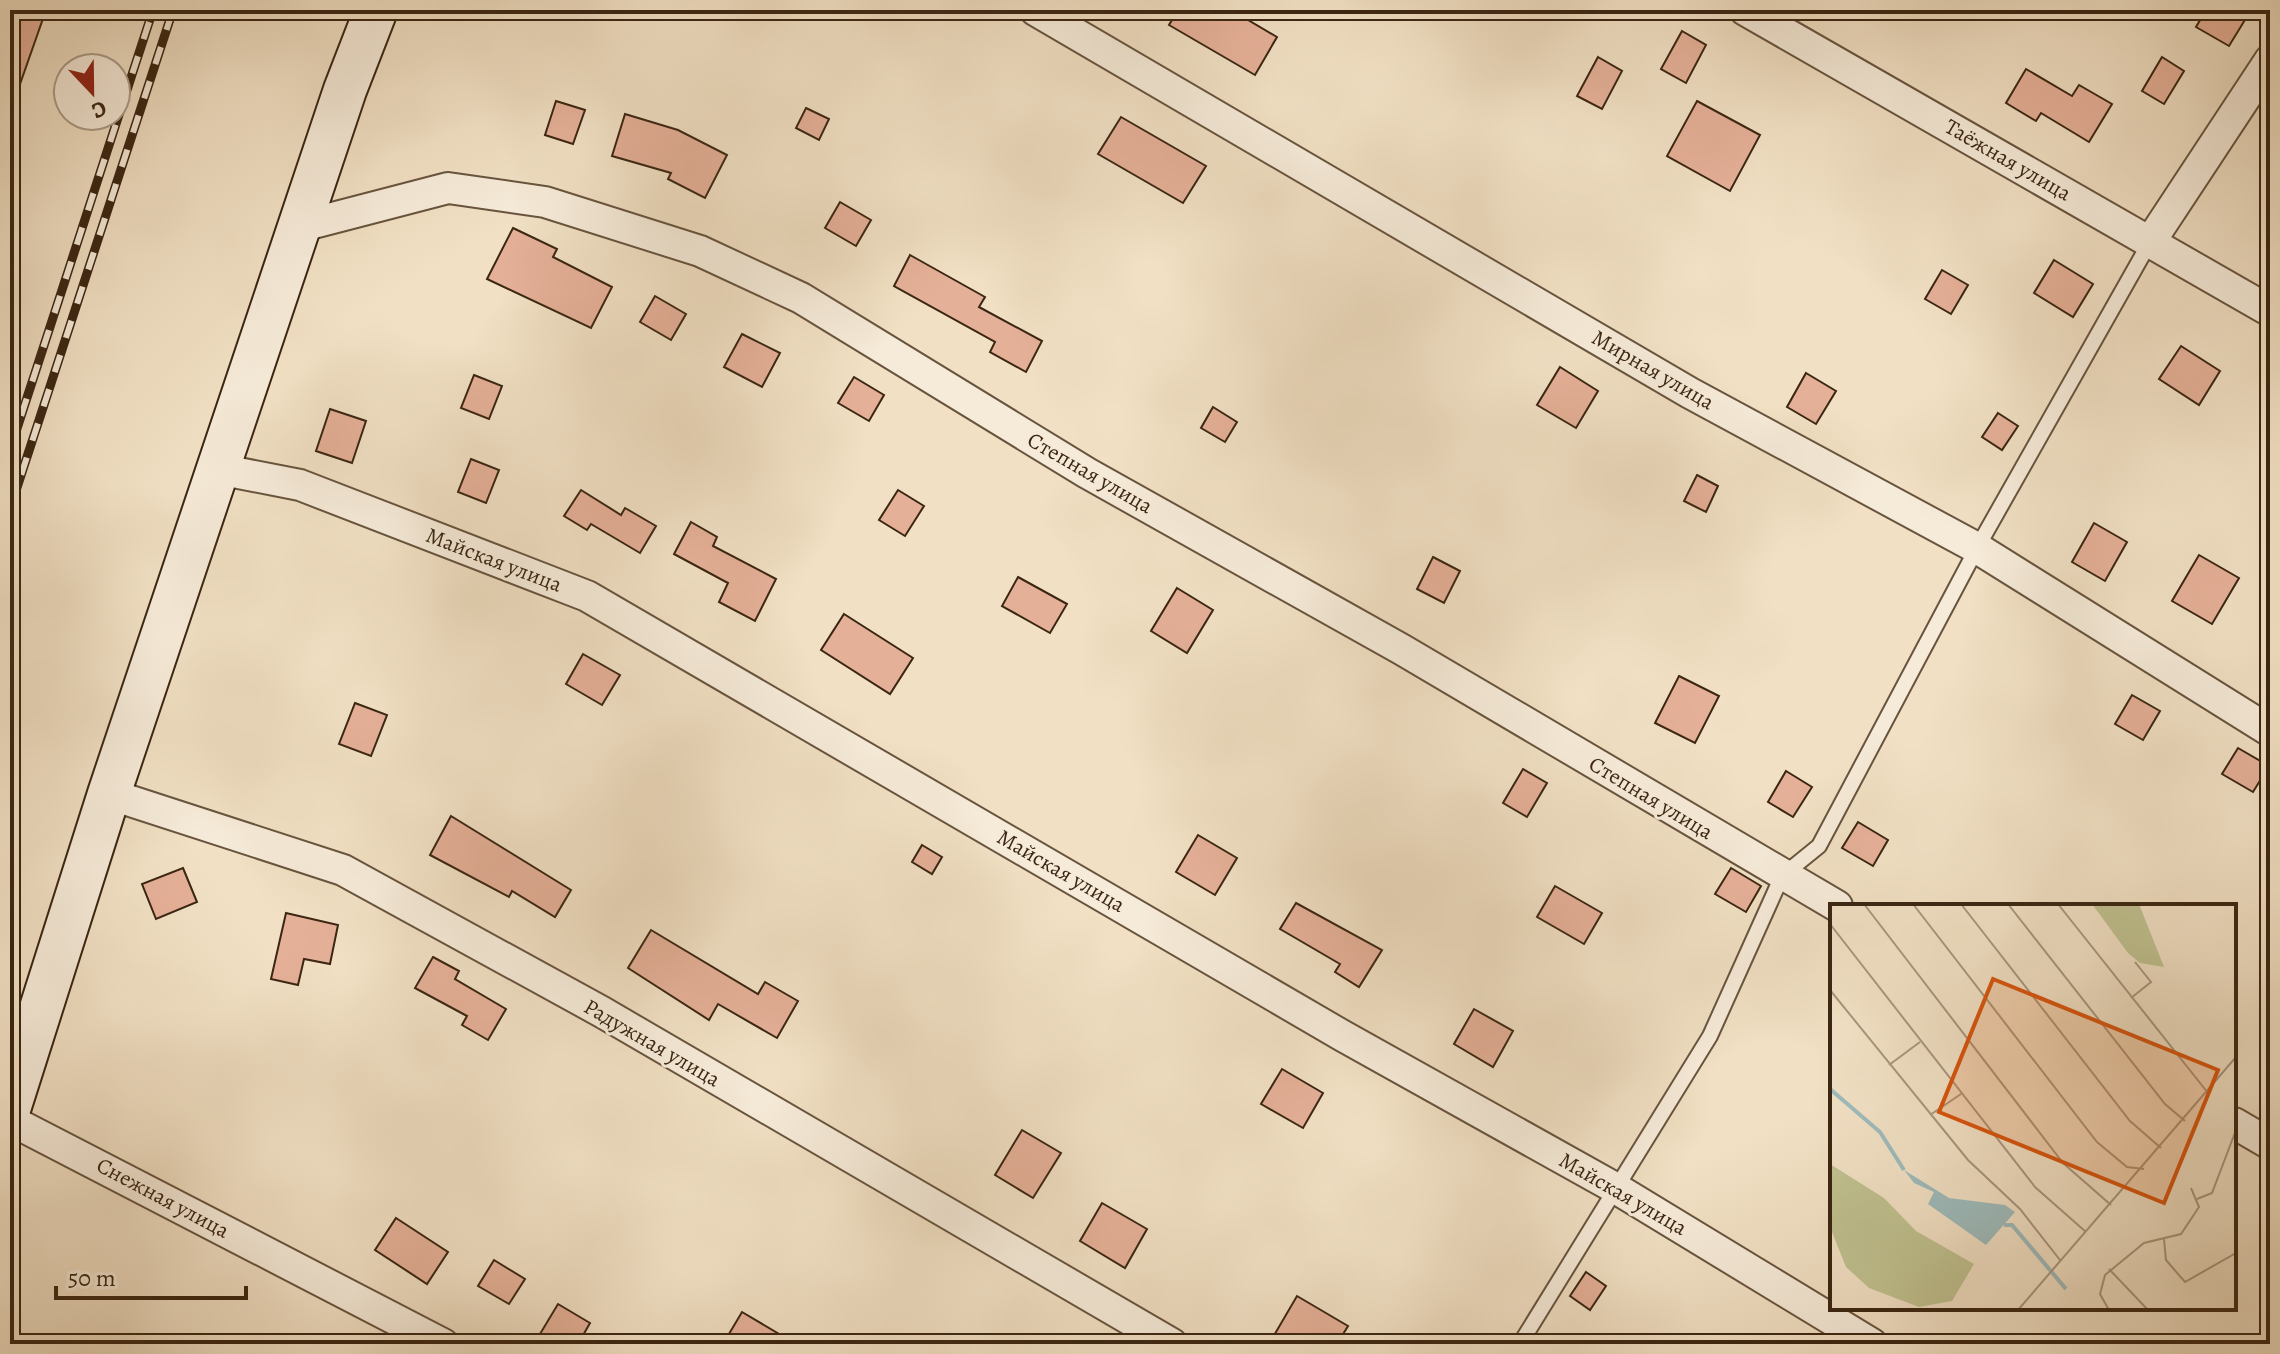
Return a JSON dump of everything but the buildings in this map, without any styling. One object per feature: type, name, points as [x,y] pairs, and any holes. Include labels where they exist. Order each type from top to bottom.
[{"type":"street","points":[[10,1106],[109,794],[298,227],[376,10]]},
{"type":"street","name":"Мирная улица","points":[[1035,10],[1690,393],[1977,548],[2270,731]]},
{"type":"street","name":"Таёжная улица","points":[[1745,10],[2270,311]]},
{"type":"street","points":[[2150,242],[2270,60]]},
{"type":"street","name":"Степная улица","points":[[298,227],[448,188],[545,202],[700,251],[801,298],[1087,473],[1401,649],[1833,904]]},
{"type":"street","name":"Майская улица","points":[[218,469],[300,485],[587,596],[1343,1036],[1617,1189],[1872,1344]]},
{"type":"street","name":"Радужная улица","points":[[109,794],[343,870],[602,1012],[1172,1344]]},
{"type":"street","name":"Снежная улица","points":[[10,1120],[443,1344]]},
{"type":"street","points":[[2236,1124],[2270,1144]]},
{"type":"lane","points":[[1520,1344],[1710,1036],[1782,876],[1819,846],[1977,548],[2150,242]]},
{"type":"railway","points":[[10,450],[153,10]]},
{"type":"railway","points":[[10,509],[173,10]]}]
